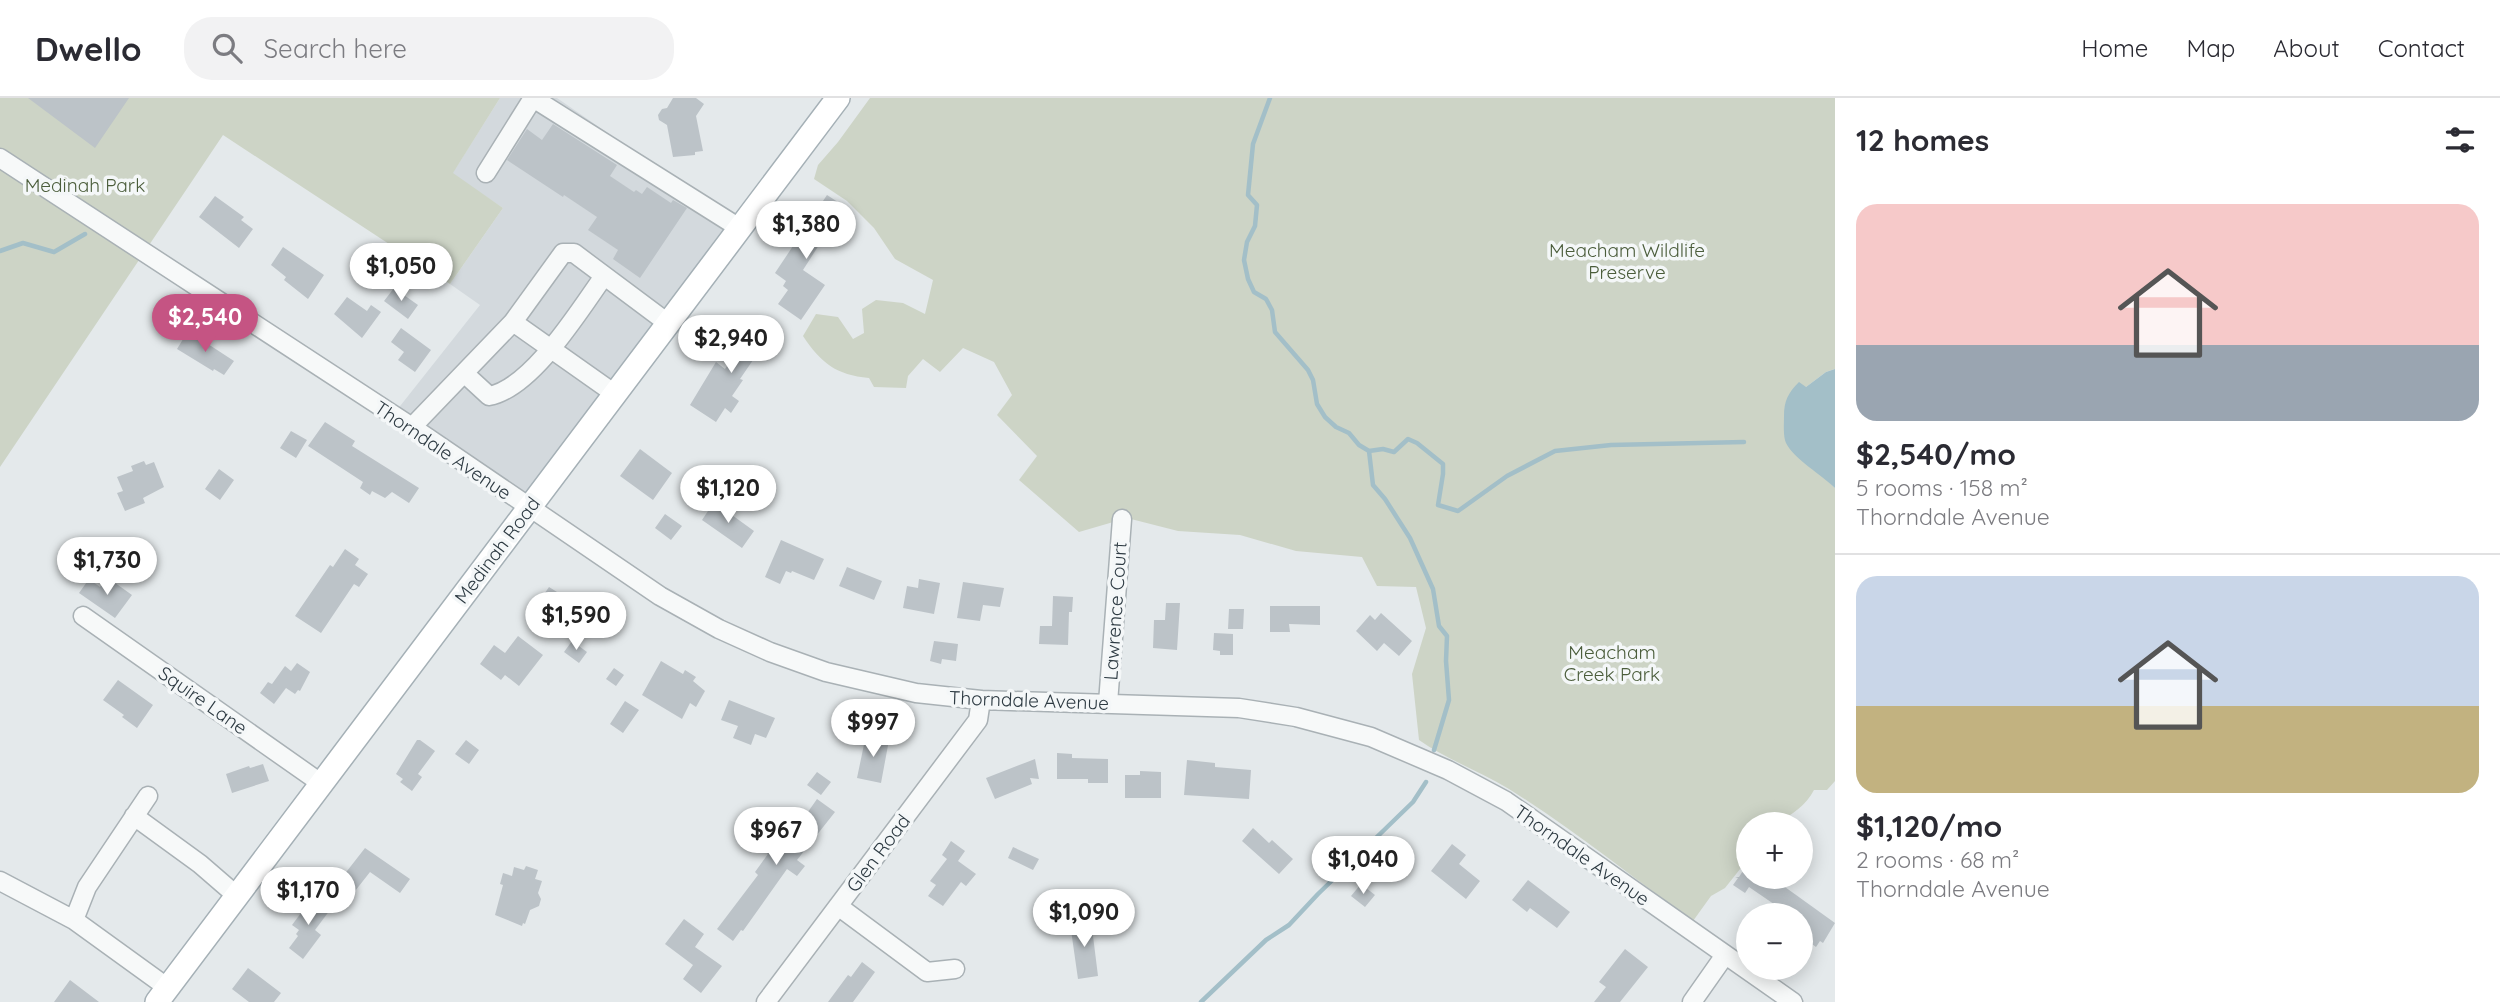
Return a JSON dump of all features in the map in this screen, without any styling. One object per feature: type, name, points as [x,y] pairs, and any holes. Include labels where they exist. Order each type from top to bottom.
[{"type":"main road","name":"Medinah Road","points":[[165,997],[237,896],[838,98]]},
{"type":"street","points":[[486,173],[533,98],[741,229]]},
{"type":"street","name":"Thorndale Avenue","points":[[0,158],[412,427],[660,596],[719,629],[770,652],[826,672],[886,687],[981,700],[1214,706],[1296,717],[1371,737],[1413,753],[1506,801],[1793,1002]]},
{"type":"street","points":[[412,427],[513,322],[564,253],[574,253],[669,324]]},
{"type":"street","points":[[464,373],[489,396],[503,393],[552,349],[604,276]]},
{"type":"street","points":[[513,322],[615,394]]},
{"type":"street","name":"Lawrence Court","points":[[1108,703],[1122,519]]},
{"type":"street","name":"Squire Lane","points":[[83,616],[323,784]]},
{"type":"street","name":"Glen Road","points":[[766,1002],[978,720],[981,700]]},
{"type":"street","points":[[74,920],[87,887],[148,796]]},
{"type":"street","points":[[134,816],[200,864],[237,896]]},
{"type":"street","points":[[0,881],[74,920],[165,997]]},
{"type":"street","points":[[838,906],[927,972],[955,969]]},
{"type":"street","points":[[1692,1002],[1725,954]]},
{"type":"shaded area","points":[[500,98],[557,98],[741,225],[528,508],[393,415],[480,305],[450,284],[503,208],[452,174]]},
{"type":"green space","name":"Medinah Park","points":[[0,98],[500,98],[453,173],[503,208],[450,284],[223,135],[0,467]]},
{"type":"green space","points":[[870,98],[1835,98],[1835,369],[1826,372],[1806,387],[1824,477],[1835,488],[1835,781],[1827,790],[1814,790],[1794,812],[1736,812],[1736,874],[1725,888],[1711,896],[1693,921],[1533,804],[1419,740],[1412,674],[1426,628],[1416,587],[1377,586],[1362,557],[1296,551],[1240,535],[1178,531],[1127,518],[1079,532],[1019,480],[1037,456],[997,415],[1012,395],[994,362],[963,348],[940,372],[923,359],[908,376],[906,388],[874,387],[869,378],[847,374],[830,366],[816,354],[803,336],[816,314],[838,317],[853,339],[864,333],[862,309],[876,300],[903,303],[925,314],[933,280],[895,259],[874,228],[847,201],[814,179],[818,165]]},
{"type":"water","points":[[1835,369],[1835,488],[1790,449],[1785,440],[1784,411],[1789,394],[1799,382],[1806,387],[1826,372]]},
{"type":"building","points":[[28,98],[129,98],[95,148]]},
{"type":"building","points":[[673,98],[696,98],[704,104],[696,116],[703,151],[695,152],[695,155],[673,157],[667,125],[659,120],[658,115],[662,109],[667,108]]},
{"type":"building","points":[[553,124],[617,165],[610,176],[634,192],[636,190],[642,194],[647,187],[671,203],[673,200],[687,208],[640,278],[613,259],[618,250],[588,230],[597,217],[507,160],[527,129],[542,140]]},
{"type":"building","points":[[827,195],[844,206],[803,270],[825,285],[801,320],[778,304],[788,290],[783,286],[786,281],[775,273]]},
{"type":"building","points":[[215,196],[244,217],[241,220],[253,229],[239,248],[199,217]]},
{"type":"building","points":[[283,247],[324,275],[308,299],[284,280],[286,277],[271,265]]},
{"type":"building","points":[[394,288],[418,305],[408,319],[384,301]]},
{"type":"building","points":[[347,297],[367,311],[371,305],[381,312],[362,338],[334,314]]},
{"type":"building","points":[[763,316],[777,325],[740,379],[743,380],[732,396],[739,401],[731,413],[725,408],[716,422],[690,405],[716,362],[725,369]]},
{"type":"building","points":[[401,328],[431,350],[415,372],[398,360],[404,352],[391,342]]},
{"type":"building","points":[[188,331],[234,361],[224,375],[177,349]]},
{"type":"building","points":[[325,422],[355,441],[352,446],[419,488],[409,503],[392,492],[385,498],[372,491],[370,495],[360,488],[363,482],[308,446]]},
{"type":"building","points":[[291,431],[307,440],[296,458],[280,448]]},
{"type":"building","points":[[640,449],[672,473],[653,500],[620,476]]},
{"type":"building","points":[[144,461],[146,465],[154,462],[164,487],[143,498],[145,503],[125,511],[117,493],[123,491],[117,477],[133,471],[131,466]]},
{"type":"building","points":[[219,469],[234,480],[220,500],[205,489]]},
{"type":"building","points":[[714,502],[754,531],[742,548],[702,520]]},
{"type":"building","points":[[665,514],[682,526],[671,540],[655,528]]},
{"type":"building","points":[[781,540],[824,559],[814,580],[792,571],[786,571],[780,584],[765,577]]},
{"type":"building","points":[[345,549],[359,559],[355,565],[368,574],[359,587],[354,584],[321,633],[295,616],[330,565],[333,567]]},
{"type":"building","points":[[847,567],[882,581],[874,600],[839,586]]},
{"type":"building","points":[[89,579],[100,587],[102,584],[106,587],[111,580],[132,595],[115,618],[79,593]]},
{"type":"building","points":[[919,579],[940,583],[934,614],[903,608],[907,586],[918,588]]},
{"type":"building","points":[[963,582],[1004,588],[1000,607],[983,605],[980,621],[957,618]]},
{"type":"building","points":[[549,587],[581,607],[563,632],[547,620],[550,616],[536,606]]},
{"type":"building","points":[[1053,596],[1073,597],[1072,612],[1069,612],[1068,645],[1039,644],[1040,626],[1052,626]]},
{"type":"building","points":[[1166,603],[1180,603],[1177,650],[1153,648],[1154,620],[1165,620]]},
{"type":"building","points":[[1270,606],[1320,606],[1320,625],[1289,624],[1290,632],[1270,632]]},
{"type":"building","points":[[1229,609],[1244,609],[1243,629],[1228,629]]},
{"type":"building","points":[[1381,613],[1412,641],[1399,656],[1384,643],[1377,651],[1356,631],[1370,615],[1375,620]]},
{"type":"building","points":[[1214,633],[1233,634],[1233,655],[1220,655],[1220,651],[1213,650]]},
{"type":"building","points":[[518,636],[543,655],[519,686],[505,675],[501,680],[480,664],[494,645],[505,653]]},
{"type":"building","points":[[572,641],[587,652],[579,663],[564,652]]},
{"type":"building","points":[[934,641],[958,644],[956,661],[942,659],[941,664],[930,661]]},
{"type":"building","points":[[661,661],[683,674],[685,670],[696,677],[693,681],[705,691],[696,707],[690,703],[682,719],[642,695]]},
{"type":"building","points":[[297,663],[310,672],[300,691],[295,694],[286,688],[274,704],[260,693],[268,682],[272,684],[285,666],[291,671]]},
{"type":"building","points":[[614,668],[624,675],[616,686],[606,679]]},
{"type":"building","points":[[118,680],[153,705],[137,728],[103,700]]},
{"type":"building","points":[[729,700],[775,718],[766,738],[755,734],[751,745],[733,738],[738,726],[721,720]]},
{"type":"building","points":[[625,701],[639,710],[623,733],[610,724]]},
{"type":"building","points":[[866,735],[889,740],[881,783],[857,778]]},
{"type":"building","points":[[417,740],[435,751],[418,774],[422,777],[412,791],[400,782],[403,779],[396,774]]},
{"type":"building","points":[[466,740],[479,750],[469,764],[455,754]]},
{"type":"building","points":[[1057,753],[1072,754],[1072,758],[1108,759],[1108,783],[1088,783],[1088,779],[1057,779]]},
{"type":"building","points":[[1035,759],[1039,779],[1030,778],[1032,784],[995,799],[986,778]]},
{"type":"building","points":[[1187,760],[1215,763],[1215,767],[1251,770],[1249,799],[1184,795]]},
{"type":"building","points":[[263,764],[269,781],[232,793],[226,774]]},
{"type":"building","points":[[1140,771],[1161,772],[1161,798],[1125,798],[1125,775],[1140,775]]},
{"type":"building","points":[[817,772],[831,782],[821,795],[807,785]]},
{"type":"building","points":[[817,799],[835,812],[797,860],[805,866],[797,876],[787,869],[733,941],[717,929],[758,875],[755,872],[768,854],[756,845],[769,829],[781,838],[783,835],[789,839]]},
{"type":"building","points":[[1253,828],[1269,843],[1272,840],[1293,859],[1279,874],[1242,841]]},
{"type":"building","points":[[951,841],[965,851],[958,861],[976,874],[966,886],[961,882],[943,906],[928,896],[936,885],[930,881],[947,859],[942,855]]},
{"type":"building","points":[[1452,844],[1466,855],[1459,864],[1480,881],[1466,899],[1431,871]]},
{"type":"building","points":[[1013,847],[1039,859],[1033,870],[1008,858]]},
{"type":"building","points":[[365,848],[410,879],[400,893],[370,872],[348,900],[333,889]]},
{"type":"building","points":[[526,866],[538,870],[535,879],[542,881],[538,893],[541,899],[539,906],[530,910],[522,926],[495,915],[503,885],[500,884],[503,873],[512,876],[514,867],[524,870]]},
{"type":"building","points":[[1528,880],[1570,912],[1557,928],[1530,908],[1527,912],[1512,900]]},
{"type":"building","points":[[1361,884],[1375,895],[1365,907],[1351,896]]},
{"type":"building","points":[[1752,889],[1788,889],[1807,903],[1772,903]]},
{"type":"building","points":[[313,897],[330,910],[315,930],[321,935],[303,959],[289,948],[299,930],[292,925]]},
{"type":"building","points":[[1813,907],[1835,923],[1823,943],[1820,941],[1816,947],[1813,945]]},
{"type":"building","points":[[684,919],[704,934],[695,947],[722,966],[701,993],[683,979],[693,965],[665,944]]},
{"type":"building","points":[[1091,920],[1098,976],[1078,979],[1070,923]]},
{"type":"building","points":[[1625,949],[1648,967],[1620,1002],[1594,1002],[1606,987],[1599,982]]},
{"type":"building","points":[[862,962],[875,972],[853,1002],[828,1002],[848,975],[851,977]]},
{"type":"building","points":[[248,968],[281,993],[274,1002],[249,1002],[232,989]]},
{"type":"building","points":[[70,980],[99,1002],[54,1002]]},
{"type":"waterway","points":[[1270,98],[1253,144],[1248,195],[1257,205],[1255,226],[1247,242],[1244,260],[1248,279],[1254,292],[1266,299],[1272,310],[1275,332],[1308,370],[1313,380],[1317,404],[1325,417],[1369,451],[1373,485],[1410,538],[1433,589],[1439,626],[1447,636],[1449,700],[1434,750]]},
{"type":"waterway","points":[[0,251],[23,243],[54,252],[85,234]]},
{"type":"waterway","points":[[1369,451],[1383,449],[1394,452],[1408,439],[1417,443],[1443,464],[1438,505],[1458,511],[1507,476],[1555,451],[1611,445],[1744,442]]},
{"type":"waterway","points":[[1201,1002],[1266,940],[1289,925],[1413,802],[1426,782]]},
{"type":"park label","name":"Meacham Wildlife Preserve","points":[[1627,261]]},
{"type":"park label","name":"Meacham Creek Park","points":[[1612,663]]}]
